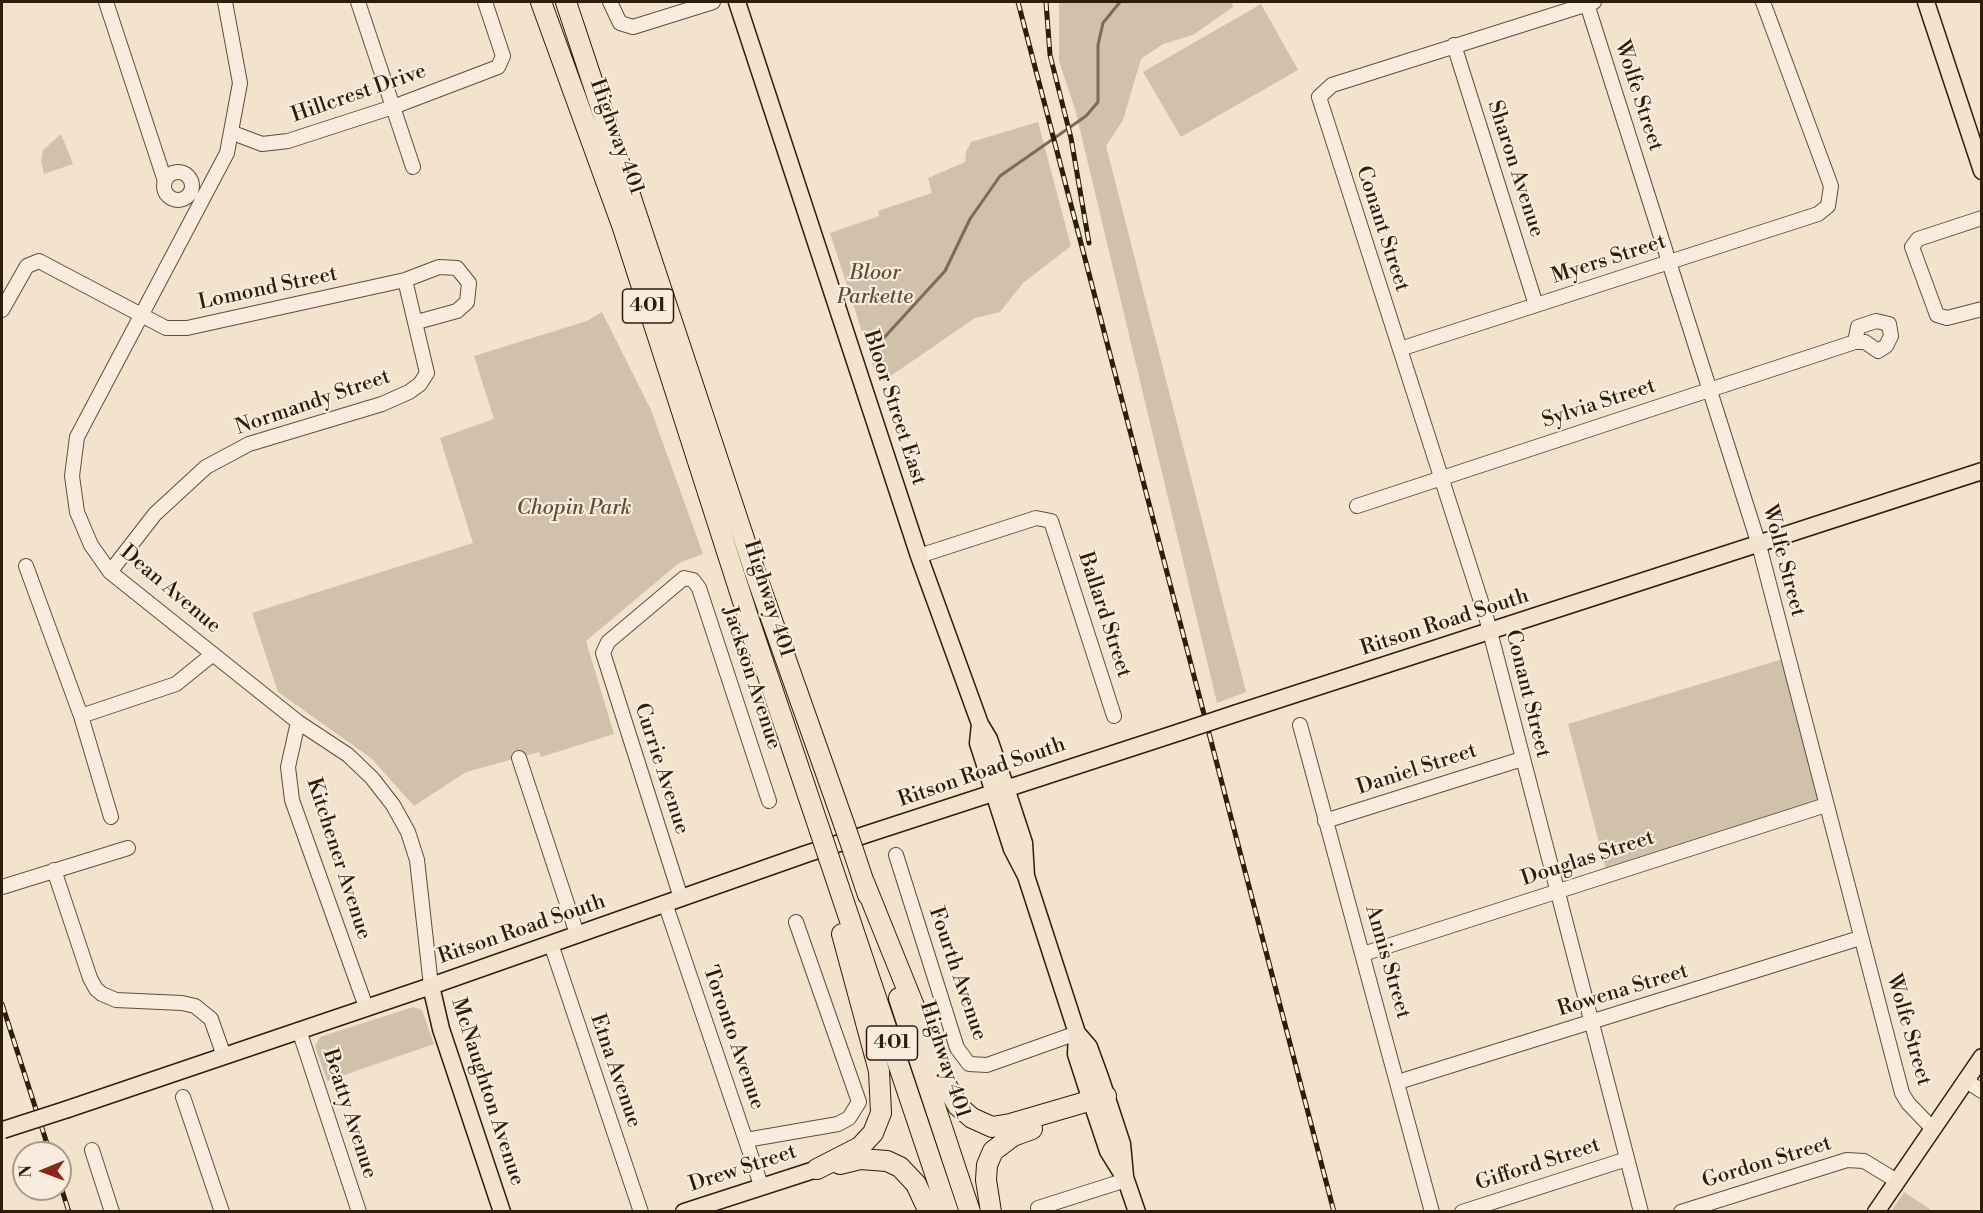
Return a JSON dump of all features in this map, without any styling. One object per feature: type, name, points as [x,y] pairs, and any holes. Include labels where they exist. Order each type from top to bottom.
[{"type":"highway","name":"Highway 401","points":[[541,2],[622,225],[747,614],[948,1212]]},
{"type":"highway","name":"Highway 401","points":[[566,2],[757,578],[864,882],[909,1032],[970,1212]]},
{"type":"highway","points":[[817,1169],[860,1147],[873,1133],[881,1113],[879,1071],[839,923],[832,866]]},
{"type":"highway","points":[[864,882],[945,1083],[958,1106],[972,1118],[992,1127],[1100,1103]]},
{"type":"highway","points":[[991,1212],[986,1180],[987,1165],[993,1150],[1001,1142],[1100,1103]]},
{"type":"highway","points":[[817,1169],[860,1159],[887,1161],[900,1167],[916,1184],[929,1212]]},
{"type":"main road","name":"Bloor Street East","points":[[737,2],[919,556],[980,724],[978,743],[1000,790],[1012,849],[1026,876],[1077,1033],[1076,1054],[1100,1103],[1108,1151],[1125,1180],[1137,1212]]},
{"type":"main road","points":[[1926,2],[1982,171]]},
{"type":"main road","name":"Ritson Road South","points":[[2,1131],[1000,790],[1982,471]]},
{"type":"main road","name":"McNaughton Avenue","points":[[431,986],[446,1045],[502,1212]]},
{"type":"main road","points":[[1876,1212],[1931,1127],[1982,1057]]},
{"type":"main road","name":"Drew Street","points":[[684,1212],[761,1185],[817,1169]]},
{"type":"street","points":[[106,2],[165,181]]},
{"type":"street","name":"Dean Avenue","points":[[225,2],[240,83],[233,133],[227,153],[77,437],[72,476],[77,512],[91,545],[110,572],[297,722],[348,755],[372,778],[393,805],[408,832],[419,871],[431,986]]},
{"type":"street","points":[[358,2],[413,167]]},
{"type":"street","name":"Hillcrest Drive","points":[[233,133],[262,144],[288,141],[393,107],[498,66],[503,56],[485,2]]},
{"type":"street","points":[[610,2],[620,23],[633,27],[712,2]]},
{"type":"street","name":"Myers Street","points":[[1400,349],[1818,214],[1828,206],[1831,186],[1763,2]]},
{"type":"street","points":[[1454,45],[1590,3]]},
{"type":"street","name":"Wolfe Street","points":[[1590,3],[1760,545],[1902,1093],[1908,1103],[1931,1127]]},
{"type":"street","name":"Conant Street","points":[[1454,45],[1332,85],[1322,92],[1320,104],[1490,632],[1641,1212]]},
{"type":"street","name":"Sharon Avenue","points":[[1454,45],[1536,305]]},
{"type":"street","points":[[1982,219],[1918,239],[1912,247],[1937,315],[1947,318],[1982,309]]},
{"type":"street","name":"Lomond Street","points":[[2,310],[27,267],[39,261],[141,317],[166,328],[187,328],[405,280],[439,267],[457,268],[469,283],[467,302],[457,311],[417,322]]},
{"type":"street","points":[[405,280],[417,322]]},
{"type":"street","name":"Normandy Street","points":[[110,572],[154,514],[206,466],[249,444],[382,404],[409,392],[420,384],[427,373],[417,322]]},
{"type":"street","name":"Sylvia Street","points":[[1357,506],[1855,342]]},
{"type":"street","name":"Ballard Street","points":[[919,556],[1036,518],[1047,519],[1053,525],[1114,716]]},
{"type":"street","points":[[26,566],[81,716],[111,817]]},
{"type":"street","name":"Jackson Avenue","points":[[603,653],[608,642],[684,578],[693,580],[699,588],[770,801]]},
{"type":"street","name":"Currie Avenue","points":[[603,653],[673,901]]},
{"type":"street","points":[[81,716],[176,684],[213,654]]},
{"type":"street","name":"Kitchener Avenue","points":[[297,722],[288,767],[292,800],[366,1007]]},
{"type":"street","name":"Annis Street","points":[[1300,725],[1432,1212]]},
{"type":"street","points":[[519,758],[577,934]]},
{"type":"street","name":"Daniel Street","points":[[1325,821],[1522,759]]},
{"type":"street","name":"Douglas Street","points":[[1363,954],[1826,805]]},
{"type":"street","points":[[2,887],[128,848]]},
{"type":"street","name":"Fourth Avenue","points":[[896,855],[957,1048],[969,1064],[987,1065],[1077,1033]]},
{"type":"street","points":[[54,870],[90,978],[96,989],[116,1000],[182,1003],[195,1006],[211,1018],[224,1056]]},
{"type":"street","name":"Toronto Avenue","points":[[673,901],[761,1185]]},
{"type":"street","points":[[746,1140],[838,1124],[849,1118],[859,1102],[796,922]]},
{"type":"street","name":"Rowena Street","points":[[1398,1082],[1860,938]]},
{"type":"street","name":"Etna Avenue","points":[[551,944],[640,1212]]},
{"type":"street","name":"Beatty Avenue","points":[[299,1030],[359,1212]]},
{"type":"street","points":[[1965,1080],[1982,1091]]},
{"type":"street","points":[[183,1097],[222,1212]]},
{"type":"street","points":[[92,1150],[112,1212]]},
{"type":"street","name":"Gifford Street","points":[[1462,1212],[1627,1159]]},
{"type":"street","name":"Gordon Street","points":[[1681,1212],[1847,1160],[1864,1161],[1897,1181]]},
{"type":"street","points":[[1038,1208],[1125,1180]]},
{"type":"green space","points":[[1059,2],[1232,2],[1233,7],[1193,35],[1163,44],[1141,59],[1123,120],[1106,146],[1246,692],[1217,703],[1075,109],[1059,61]]},
{"type":"green space","points":[[1261,4],[1298,70],[1181,137],[1143,72]]},
{"type":"green space","name":"Bloor Parkette","points":[[1038,122],[1071,246],[1023,283],[1000,312],[975,318],[879,384],[830,233],[879,216],[878,211],[932,193],[928,178],[965,162],[966,152],[971,142]]},
{"type":"green space","points":[[61,134],[73,164],[44,174],[41,161],[43,150]]},
{"type":"green space","name":"Chopin Park","points":[[602,312],[651,410],[703,554],[679,563],[586,641],[614,734],[541,757],[539,752],[466,772],[414,806],[371,758],[278,692],[252,613],[473,543],[440,438],[494,419],[474,356],[587,321]]},
{"type":"green space","points":[[1783,659],[1821,803],[1607,873],[1568,724]]},
{"type":"green space","points":[[413,1007],[422,1010],[434,1044],[327,1081],[315,1046],[320,1037]]},
{"type":"green space","points":[[1904,1192],[1933,1211],[1891,1211]]},
{"type":"waterway","points":[[881,341],[945,271],[970,219],[1000,176],[1086,116],[1098,102],[1098,45],[1103,23],[1120,2]]},
{"type":"railway","points":[[1018,2],[1334,1212]]},
{"type":"railway","points":[[1046,2],[1050,55],[1071,138],[1089,243]]},
{"type":"railway","points":[[2,1004],[46,1141]]},
{"type":"railway","points":[[65,1201],[69,1212]]}]
